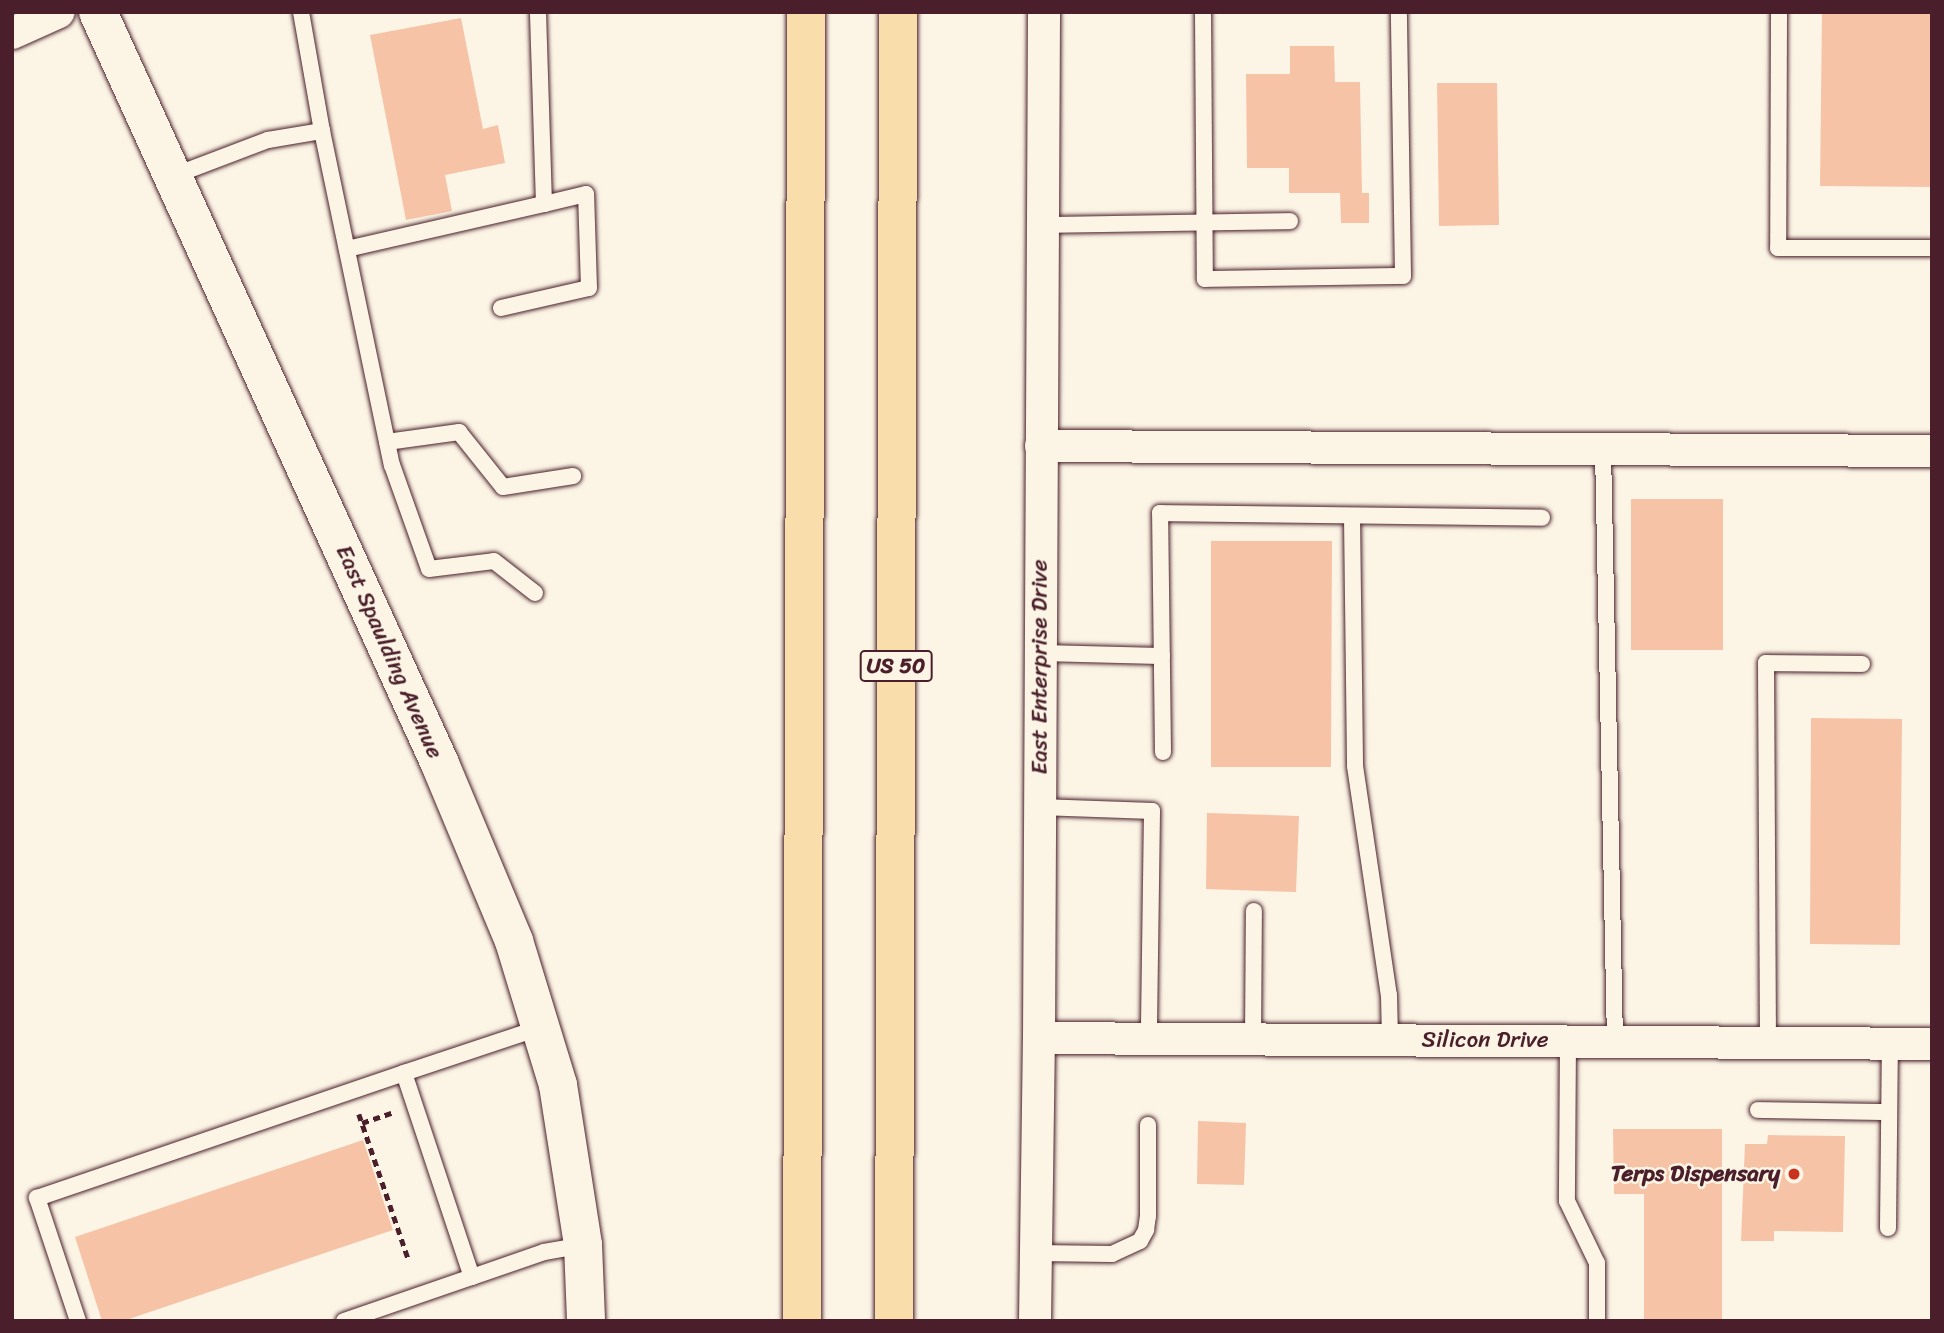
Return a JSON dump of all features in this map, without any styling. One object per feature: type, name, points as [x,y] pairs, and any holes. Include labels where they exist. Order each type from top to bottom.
[{"type":"highway","points":[[802,1321],[806,12]]},
{"type":"highway","name":"US 50","points":[[894,1321],[898,12]]},
{"type":"street","points":[[12,33],[59,12]]},
{"type":"street","name":"East Spaulding Avenue","points":[[98,12],[482,861],[514,941],[558,1085],[583,1245],[586,1321]]},
{"type":"street","name":"East Enterprise Drive","points":[[1034,1321],[1039,1038],[1044,12]]},
{"type":"street","points":[[1041,446],[1932,451]]},
{"type":"street","name":"Silicon Drive","points":[[1039,1038],[1932,1044]]},
{"type":"lane","points":[[300,12],[322,131],[392,465],[429,569],[494,561],[535,593]]},
{"type":"lane","points":[[538,12],[544,204]]},
{"type":"lane","points":[[1203,12],[1205,279],[1404,276],[1399,12]]},
{"type":"lane","points":[[1780,12],[1777,248],[1932,247]]},
{"type":"lane","points":[[173,176],[268,140],[322,131]]},
{"type":"lane","points":[[347,249],[586,194],[589,288],[501,308]]},
{"type":"lane","points":[[1045,225],[1290,221]]},
{"type":"lane","points":[[387,442],[459,432],[503,487],[573,476]]},
{"type":"lane","points":[[1603,449],[1615,1040]]},
{"type":"lane","points":[[1163,752],[1160,513],[1542,518]]},
{"type":"lane","points":[[1352,516],[1355,766],[1389,995],[1390,1040]]},
{"type":"lane","points":[[1040,653],[1162,656]]},
{"type":"lane","points":[[1768,1043],[1766,663],[1862,664]]},
{"type":"lane","points":[[1040,807],[1152,811],[1149,1040]]},
{"type":"lane","points":[[1253,1040],[1254,911]]},
{"type":"lane","points":[[78,1321],[37,1198],[542,1027]]},
{"type":"lane","points":[[1568,1041],[1567,1201],[1597,1263],[1597,1321]]},
{"type":"lane","points":[[1888,1228],[1891,1044]]},
{"type":"lane","points":[[404,1073],[471,1277]]},
{"type":"lane","points":[[1758,1110],[1889,1112]]},
{"type":"lane","points":[[1036,1253],[1112,1254],[1140,1241],[1146,1230],[1148,1216],[1149,1125]]},
{"type":"lane","points":[[344,1321],[544,1252],[583,1245]]},
{"type":"path","points":[[362,1123],[415,1105]]},
{"type":"path","points":[[359,1114],[380,1185],[408,1258]]},
{"type":"building","points":[[1822,12],[1932,12],[1932,187],[1820,186]]},
{"type":"building","points":[[461,18],[483,129],[498,125],[505,163],[445,175],[452,211],[406,220],[370,35]]},
{"type":"building","points":[[1290,46],[1334,46],[1335,82],[1360,82],[1362,193],[1369,193],[1369,223],[1341,223],[1340,193],[1289,193],[1289,168],[1247,168],[1246,74],[1290,74]]},
{"type":"building","points":[[1437,83],[1497,83],[1499,225],[1439,226]]},
{"type":"building","points":[[1631,499],[1723,499],[1723,650],[1631,650]]},
{"type":"building","points":[[1211,541],[1332,541],[1331,767],[1211,767]]},
{"type":"building","points":[[1811,718],[1902,719],[1900,945],[1810,944]]},
{"type":"building","points":[[1207,813],[1299,816],[1296,892],[1206,889]]},
{"type":"building","points":[[1198,1121],[1246,1123],[1244,1185],[1197,1184]]},
{"type":"building","points":[[1613,1129],[1722,1129],[1722,1321],[1644,1321],[1644,1194],[1614,1194]]},
{"type":"building","name":"Terps Dispensary","points":[[1768,1135],[1845,1136],[1843,1232],[1774,1231],[1774,1241],[1741,1241],[1745,1144],[1767,1144]]},
{"type":"building","points":[[363,1140],[393,1230],[123,1321],[102,1321],[75,1237]]},
{"type":"place","name":"Terps Dispensary","points":[[1794,1174]]}]
